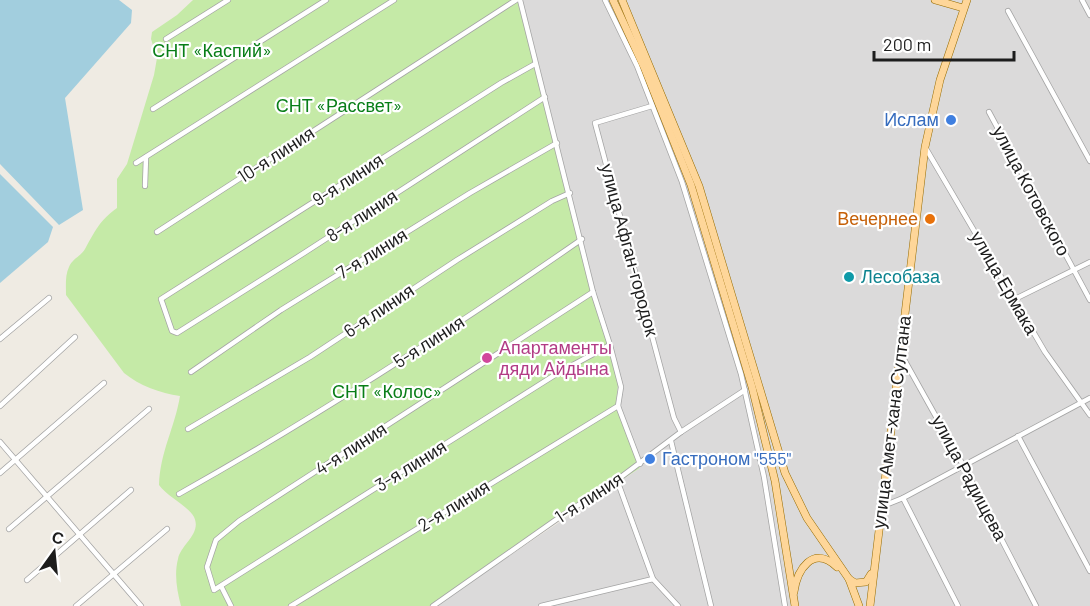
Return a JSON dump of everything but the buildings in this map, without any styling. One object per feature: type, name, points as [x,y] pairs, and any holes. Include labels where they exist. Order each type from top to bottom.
[{"type":"main road","points":[[614,0],[644,67],[691,185],[752,387],[775,481],[794,603]]},
{"type":"main road","points":[[622,0],[699,186],[785,473],[807,518],[849,579],[859,606]]},
{"type":"main road","points":[[935,0],[963,8]]},
{"type":"main road","name":"улица Амет-хана Султана","points":[[870,606],[925,147],[940,80],[967,0]]},
{"type":"main road","points":[[794,603],[799,573],[803,566],[813,559],[824,559],[833,563],[855,583],[866,582],[870,578],[874,563]]},
{"type":"street","points":[[166,39],[228,0]]},
{"type":"street","points":[[153,110],[326,0]]},
{"type":"street","points":[[135,163],[394,0]]},
{"type":"street","points":[[516,0],[545,97],[582,239],[593,292],[621,387],[618,406],[640,464]]},
{"type":"street","name":"10-я линия","points":[[157,232],[516,0]]},
{"type":"street","points":[[605,0],[637,66],[682,182],[745,390],[764,477],[785,606]]},
{"type":"street","points":[[1082,0],[1090,15]]},
{"type":"street","points":[[1008,11],[1090,161]]},
{"type":"street","name":"9-я линия","points":[[177,333],[171,330],[161,299],[501,82],[535,64]]},
{"type":"street","name":"8-я линия","points":[[177,333],[304,254],[545,97]]},
{"type":"street","name":"улица Афган-городок","points":[[652,106],[595,123],[674,418],[681,432]]},
{"type":"street","name":"улица Котовского","points":[[989,112],[1090,300]]},
{"type":"street","name":"7-я линия","points":[[191,372],[291,304],[470,193],[557,143]]},
{"type":"street","name":"улица Ермака","points":[[925,147],[1013,300],[1045,352],[1090,416]]},
{"type":"street","points":[[145,186],[146,157]]},
{"type":"street","name":"6-я линия","points":[[188,429],[310,357],[457,260],[552,201],[570,193]]},
{"type":"street","name":"5-я линия","points":[[180,494],[259,449],[421,347],[582,239]]},
{"type":"street","points":[[1013,300],[1090,262]]},
{"type":"street","name":"4-я линия","points":[[214,590],[207,567],[216,540],[239,521],[593,292]]},
{"type":"street","points":[[0,339],[49,298]]},
{"type":"street","points":[[0,406],[75,337]]},
{"type":"street","name":"3-я линия","points":[[214,590],[558,373],[610,345]]},
{"type":"street","name":"улица Радищева","points":[[900,352],[963,465],[1036,606]]},
{"type":"street","points":[[0,473],[104,383]]},
{"type":"street","name":"1-я линия","points":[[433,606],[640,464],[681,432],[745,390]]},
{"type":"street","points":[[883,506],[903,498],[1090,398]]},
{"type":"street","name":"2-я линия","points":[[291,606],[618,406]]},
{"type":"street","points":[[9,529],[149,409]]},
{"type":"street","points":[[1018,436],[1090,572]]},
{"type":"street","points":[[671,441],[711,606]]},
{"type":"street","points":[[0,442],[141,606]]},
{"type":"street","points":[[617,480],[652,579],[678,606]]},
{"type":"street","points":[[27,580],[131,490]]},
{"type":"street","points":[[903,498],[958,606]]},
{"type":"street","points":[[76,606],[167,530]]},
{"type":"street","points":[[541,606],[652,579]]},
{"type":"street","points":[[221,586],[231,606]]},
{"type":"shaded area","points":[[517,0],[1090,0],[1090,606],[435,606],[640,468],[616,403],[618,391]]},
{"type":"green space","name":"СНТ «Колос»","points":[[193,0],[517,0],[558,151],[593,298],[616,372],[618,384],[616,403],[640,468],[435,606],[181,606],[176,582],[177,565],[180,554],[193,534],[196,523],[191,513],[159,485],[162,462],[180,396],[150,388],[124,373],[66,295],[66,284],[70,264],[83,251],[102,222],[117,208],[117,179],[127,164],[154,75],[157,58],[151,39],[152,32],[177,15]]},
{"type":"water","points":[[0,0],[119,0],[132,10],[131,23],[65,98],[83,210],[59,225],[0,164]]},
{"type":"water","points":[[0,174],[53,227],[48,242],[0,283]]},
{"type":"place","name":"Ислам","points":[[951,120]]},
{"type":"place","name":"Вечернее","points":[[930,219]]},
{"type":"place","name":"Лесобаза","points":[[849,277]]},
{"type":"place","name":"Апартаменты дяди Айдына","points":[[487,358]]},
{"type":"place","name":"Гастроном \"555\"","points":[[650,459]]},
{"type":"park label","name":"СНТ «Каспий»","points":[[212,51]]},
{"type":"park label","name":"СНТ «Рассвет»","points":[[339,106]]}]
